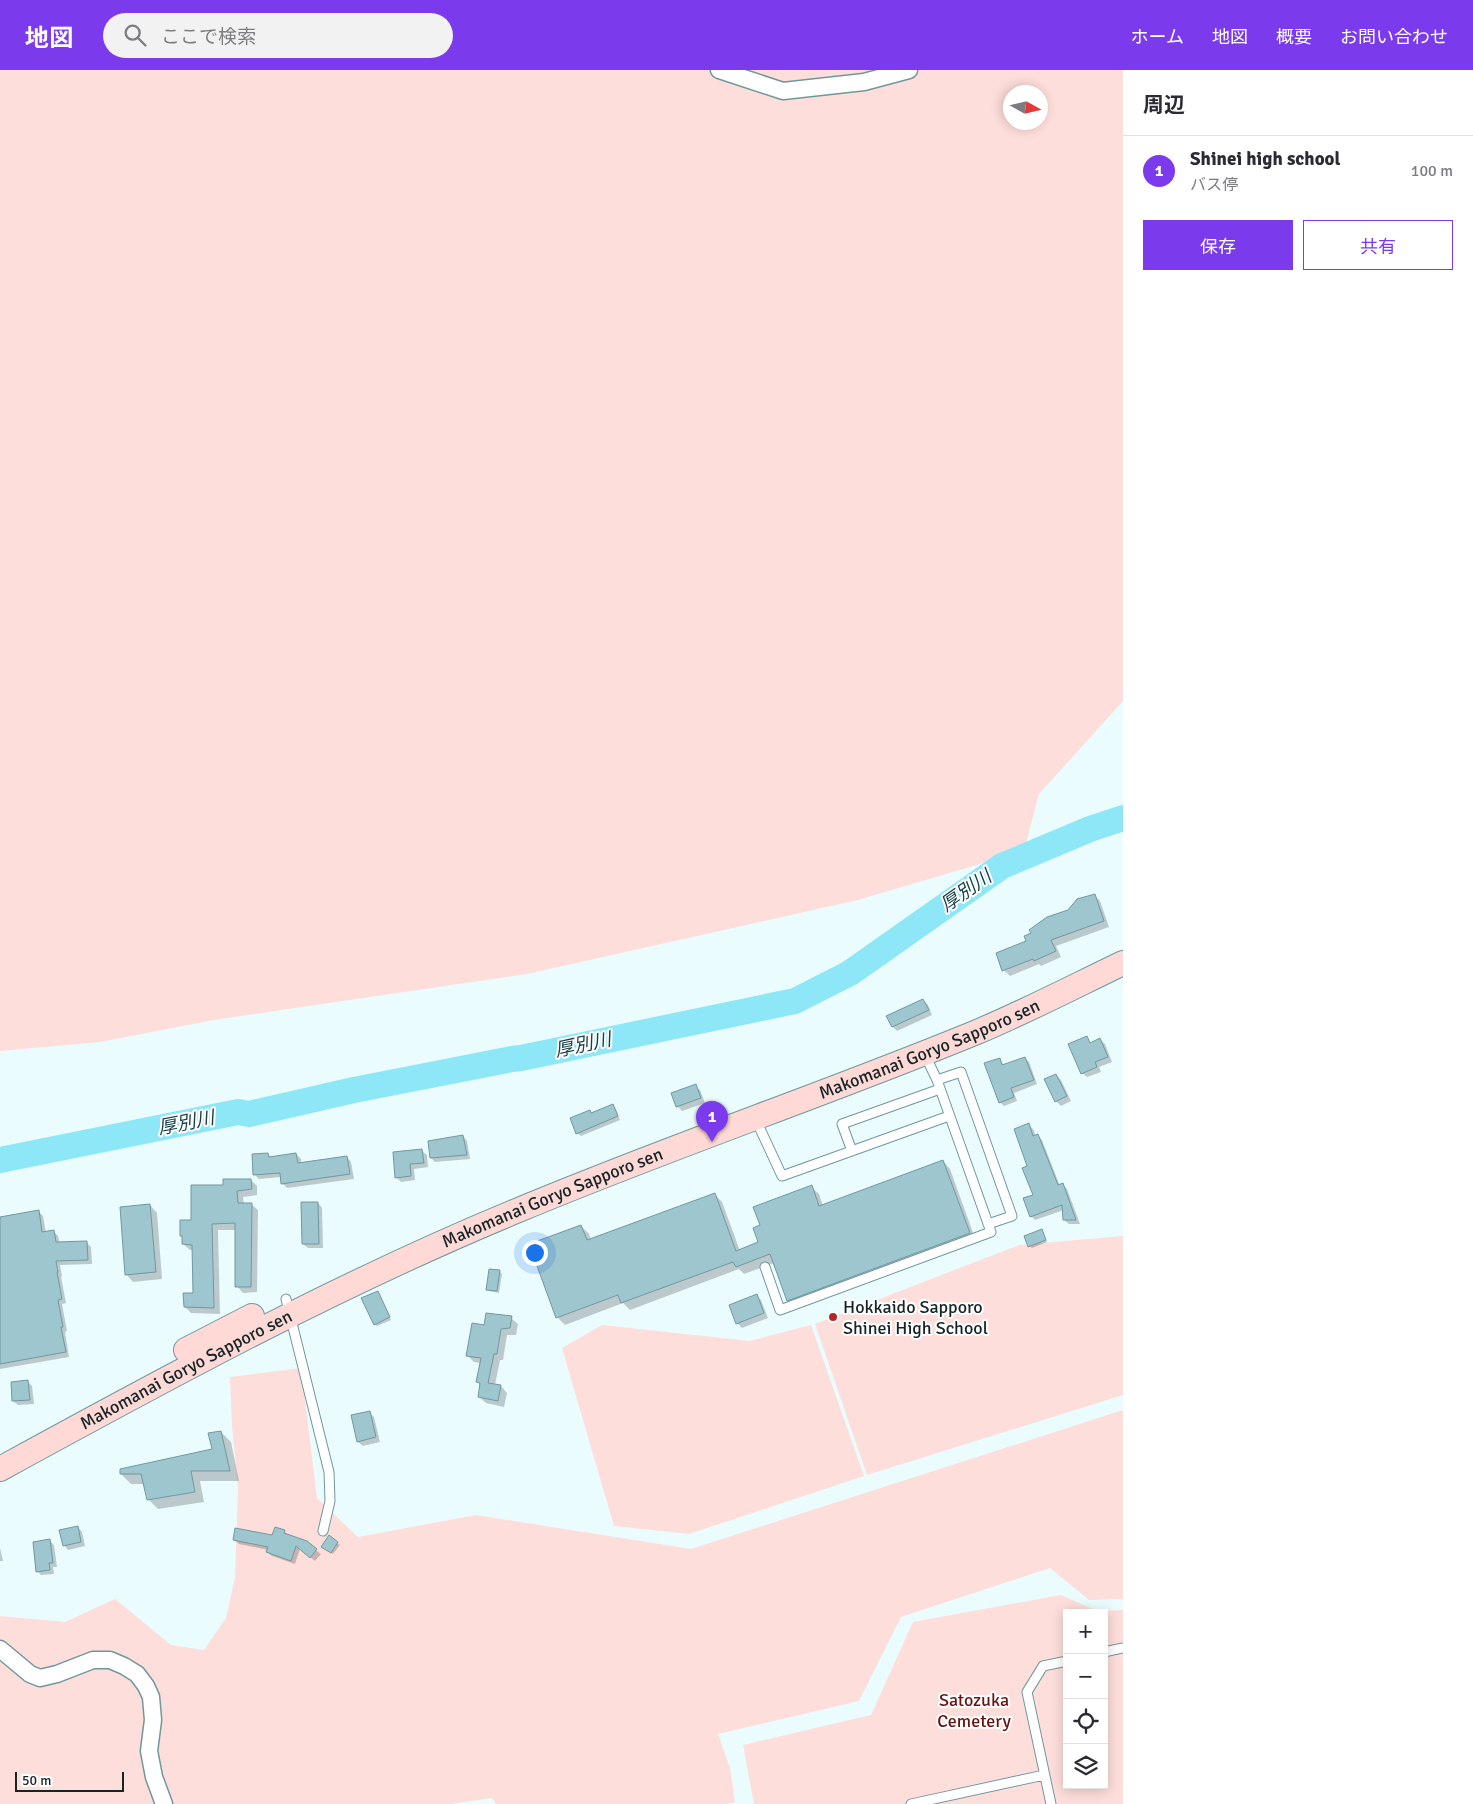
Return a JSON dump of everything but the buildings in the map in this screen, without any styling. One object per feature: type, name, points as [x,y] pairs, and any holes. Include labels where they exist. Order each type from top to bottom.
[{"type":"main road","name":"Makomanai Goryo Sapporo sen","points":[[0,1469],[161,1381],[287,1307],[318,1282],[456,1220],[672,1132],[963,1021],[1123,946]]},
{"type":"main road","name":"Makomanai Goryo Sapporo sen","points":[[0,1451],[217,1333],[398,1263],[519,1210],[711,1133],[755,1118],[980,1031],[1123,963]]},
{"type":"street","points":[[719,70],[782,91],[864,82],[909,70]]},
{"type":"street","points":[[0,1649],[30,1674],[40,1678],[93,1660],[110,1660],[137,1674],[151,1697],[153,1720],[149,1751],[154,1777],[164,1804]]},
{"type":"lane","points":[[764,1267],[780,1310],[991,1232],[950,1116],[924,1052]]},
{"type":"lane","points":[[852,1151],[842,1124],[938,1085],[961,1072],[1012,1216],[988,1224]]},
{"type":"lane","points":[[755,1118],[782,1176],[950,1116]]},
{"type":"lane","points":[[287,1307],[330,1472],[330,1501],[323,1531]]},
{"type":"lane","points":[[1108,1651],[1123,1648]]},
{"type":"lane","points":[[1051,1804],[1027,1692],[1043,1666],[1063,1662]]},
{"type":"lane","points":[[911,1804],[1044,1775]]},
{"type":"green space","points":[[0,70],[1123,70],[1123,701],[1039,794],[1024,851],[858,900],[527,974],[214,1020],[100,1042],[0,1051]]},
{"type":"green space","points":[[1123,1236],[1123,1395],[867,1475],[815,1324],[1019,1245]]},
{"type":"green space","points":[[602,1325],[750,1341],[811,1325],[864,1476],[689,1534],[614,1526],[562,1348]]},
{"type":"green space","points":[[301,1368],[317,1498],[358,1537],[476,1515],[691,1549],[1123,1410],[1123,1599],[1089,1600],[1050,1568],[901,1617],[859,1701],[718,1734],[730,1768],[735,1802],[728,1804],[496,1804],[492,1798],[450,1804],[0,1804],[0,1616],[65,1622],[115,1599],[171,1645],[204,1650],[226,1618],[235,1578],[238,1489],[230,1377]]},
{"type":"green space","name":"Satozuka Cemetery","points":[[1061,1595],[1092,1609],[1063,1609],[1063,1789],[1108,1789],[1108,1611],[1123,1610],[1123,1804],[754,1804],[743,1745],[871,1715],[913,1622]]},
{"type":"waterway","name":"厚別川","points":[[0,1160],[238,1112],[249,1114],[354,1090],[521,1058],[795,1001],[850,973],[1002,866],[1090,829],[1123,818]]},
{"type":"place","name":"Shinei high school","points":[[712,1142]]},
{"type":"place","name":"Hokkaido Sapporo Shinei High School","points":[[833,1317]]}]
